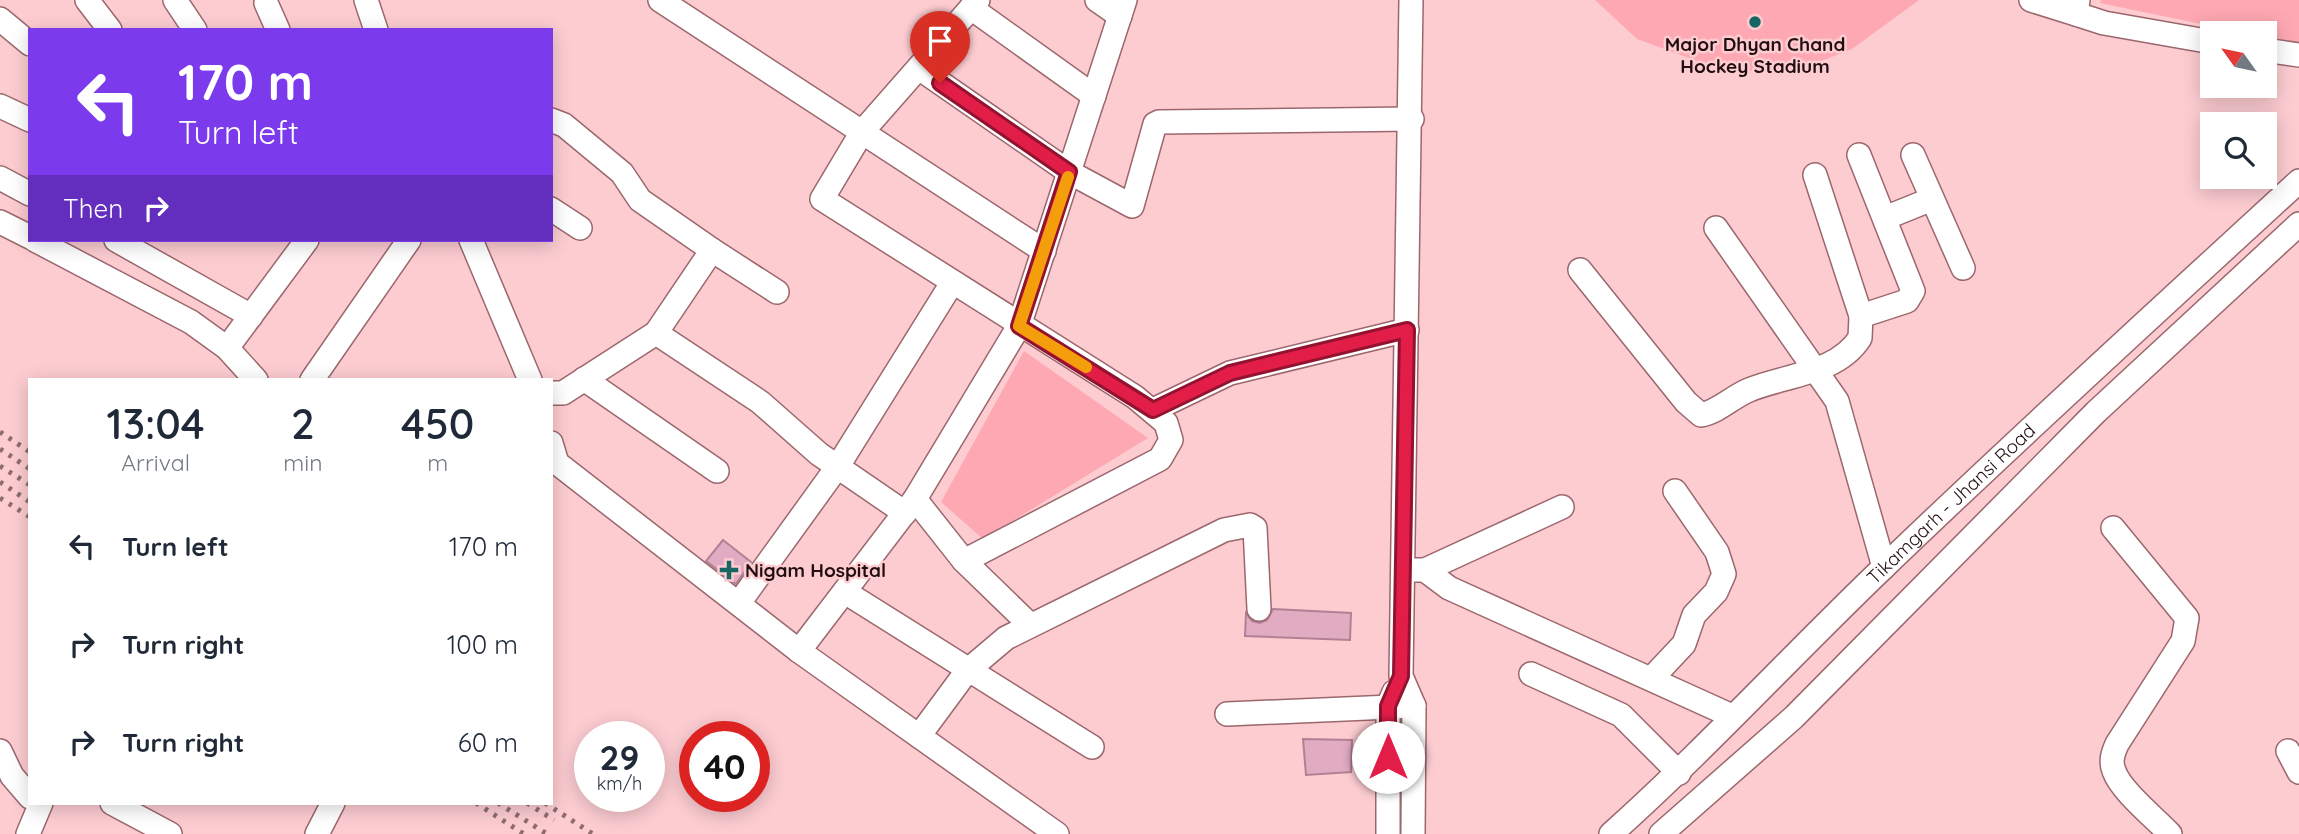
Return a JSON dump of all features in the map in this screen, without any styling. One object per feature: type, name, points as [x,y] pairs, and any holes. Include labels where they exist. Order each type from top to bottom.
[{"type":"street","points":[[0,13],[10,0]]},
{"type":"street","points":[[87,0],[108,28]]},
{"type":"street","points":[[175,0],[194,28]]},
{"type":"street","points":[[366,0],[375,28]]},
{"type":"street","points":[[660,0],[1044,251]]},
{"type":"street","points":[[799,651],[910,506],[1019,326],[1123,8],[1097,0]]},
{"type":"street","points":[[1411,0],[1412,118],[1401,676],[1414,706],[1413,834]]},
{"type":"street","points":[[2031,0],[2077,7],[2104,23],[2200,40]]},
{"type":"street","points":[[266,3],[277,28]]},
{"type":"street","points":[[964,561],[1160,459],[1168,450],[1171,440],[1166,423],[1153,410],[822,199],[862,132],[974,4],[1094,96]]},
{"type":"street","points":[[0,19],[28,42]]},
{"type":"street","points":[[2277,52],[2299,55]]},
{"type":"street","points":[[919,68],[1069,172],[1132,206],[1153,130],[1159,122],[1412,118]]},
{"type":"street","points":[[0,106],[28,119]]},
{"type":"street","points":[[553,121],[564,125],[622,173],[640,200],[777,292]]},
{"type":"street","points":[[1859,155],[1913,291],[1907,301],[1861,316]]},
{"type":"street","points":[[1913,155],[1963,268]]},
{"type":"street","points":[[1580,270],[1686,402],[1701,415],[1710,413],[1751,389],[1817,369],[1856,345],[1863,328],[1861,316],[1815,175]]},
{"type":"street","points":[[0,177],[28,193]]},
{"type":"street","name":"Tikamgarh - Jhansi Road","points":[[1611,834],[1679,773],[1732,716],[1884,567],[2299,181]]},
{"type":"street","points":[[2281,197],[2299,215]]},
{"type":"street","points":[[1885,218],[1932,199]]},
{"type":"street","points":[[553,209],[580,228]]},
{"type":"street","points":[[0,222],[28,236]]},
{"type":"street","name":"Tikamgarh - Jhansi Road","points":[[1661,834],[1794,717],[2096,412],[2299,224]]},
{"type":"street","points":[[1716,228],[1837,401],[1846,425],[1884,567]]},
{"type":"street","points":[[39,242],[166,307],[228,348],[254,378]]},
{"type":"street","points":[[120,242],[251,316]]},
{"type":"street","points":[[228,348],[306,242]]},
{"type":"street","points":[[313,378],[408,242]]},
{"type":"street","points":[[472,242],[529,378]]},
{"type":"street","points":[[553,393],[563,393],[656,332],[712,250]]},
{"type":"street","points":[[739,603],[838,466],[952,283]]},
{"type":"street","points":[[1153,410],[1230,373],[1407,330]]},
{"type":"street","points":[[656,332],[760,402],[838,466],[910,506],[1029,624]]},
{"type":"street","points":[[584,379],[717,471]]},
{"type":"street","points":[[553,456],[799,651],[1057,834]]},
{"type":"street","points":[[1652,678],[1684,644],[1694,615],[1716,592],[1724,574],[1717,552],[1675,491]]},
{"type":"street","points":[[1401,570],[1425,570],[1562,507]]},
{"type":"street","points":[[919,736],[967,671],[1006,638],[1029,624],[1211,535],[1250,525],[1255,530],[1259,609]]},
{"type":"street","points":[[2113,528],[2188,618],[2183,641],[2117,744],[2112,758],[2114,772],[2122,783],[2170,834]]},
{"type":"street","points":[[1425,570],[1448,587],[1732,716]]},
{"type":"street","points":[[845,592],[1092,747]]},
{"type":"street","points":[[1531,674],[1621,715],[1679,773]]},
{"type":"street","points":[[1388,834],[1388,706],[1401,676]]},
{"type":"street","points":[[1227,714],[1414,706]]},
{"type":"street","points":[[0,751],[12,776],[28,794]]},
{"type":"street","points":[[2288,751],[2299,772]]},
{"type":"street","points":[[28,834],[35,805]]},
{"type":"street","points":[[116,805],[170,834]]},
{"type":"street","points":[[317,834],[323,806]]},
{"type":"shaded area","name":"Major Dhyan Chand Hockey Stadium","points":[[1595,0],[1919,0],[1852,49],[1791,73],[1719,69],[1637,39]]},
{"type":"shaded area","points":[[2101,0],[2299,0],[2299,45],[2277,40],[2277,21],[2200,21],[2200,24],[2100,3]]},
{"type":"shaded area","points":[[1024,351],[1148,438],[983,539],[941,502]]},
{"type":"building","points":[[723,540],[751,562],[736,584],[706,561]]},
{"type":"building","points":[[1273,609],[1351,613],[1350,640],[1245,636],[1246,613],[1252,621],[1260,623],[1267,620]]},
{"type":"building","points":[[1303,739],[1352,740],[1351,772],[1306,775]]},
{"type":"railway","points":[[0,432],[28,451]]},
{"type":"railway","points":[[0,449],[28,468]]},
{"type":"railway","points":[[0,466],[28,484]]},
{"type":"railway","points":[[0,482],[28,501]]},
{"type":"railway","points":[[0,498],[28,516]]},
{"type":"railway","points":[[479,805],[524,834]]},
{"type":"railway","points":[[501,805],[547,834]]},
{"type":"railway","points":[[530,805],[554,820]]},
{"type":"railway","points":[[548,805],[593,834]]},
{"type":"slow traffic","points":[[1068,177],[1019,326],[1086,367]]},
{"type":"place","name":"Major Dhyan Chand Hockey Stadium","points":[[1755,22]]},
{"type":"place","name":"Nigam Hospital","points":[[729,570]]},
{"type":"route","points":[[940,83],[1069,172],[1019,326],[1153,410],[1230,373],[1407,330],[1401,676],[1388,706],[1388,757]]}]
